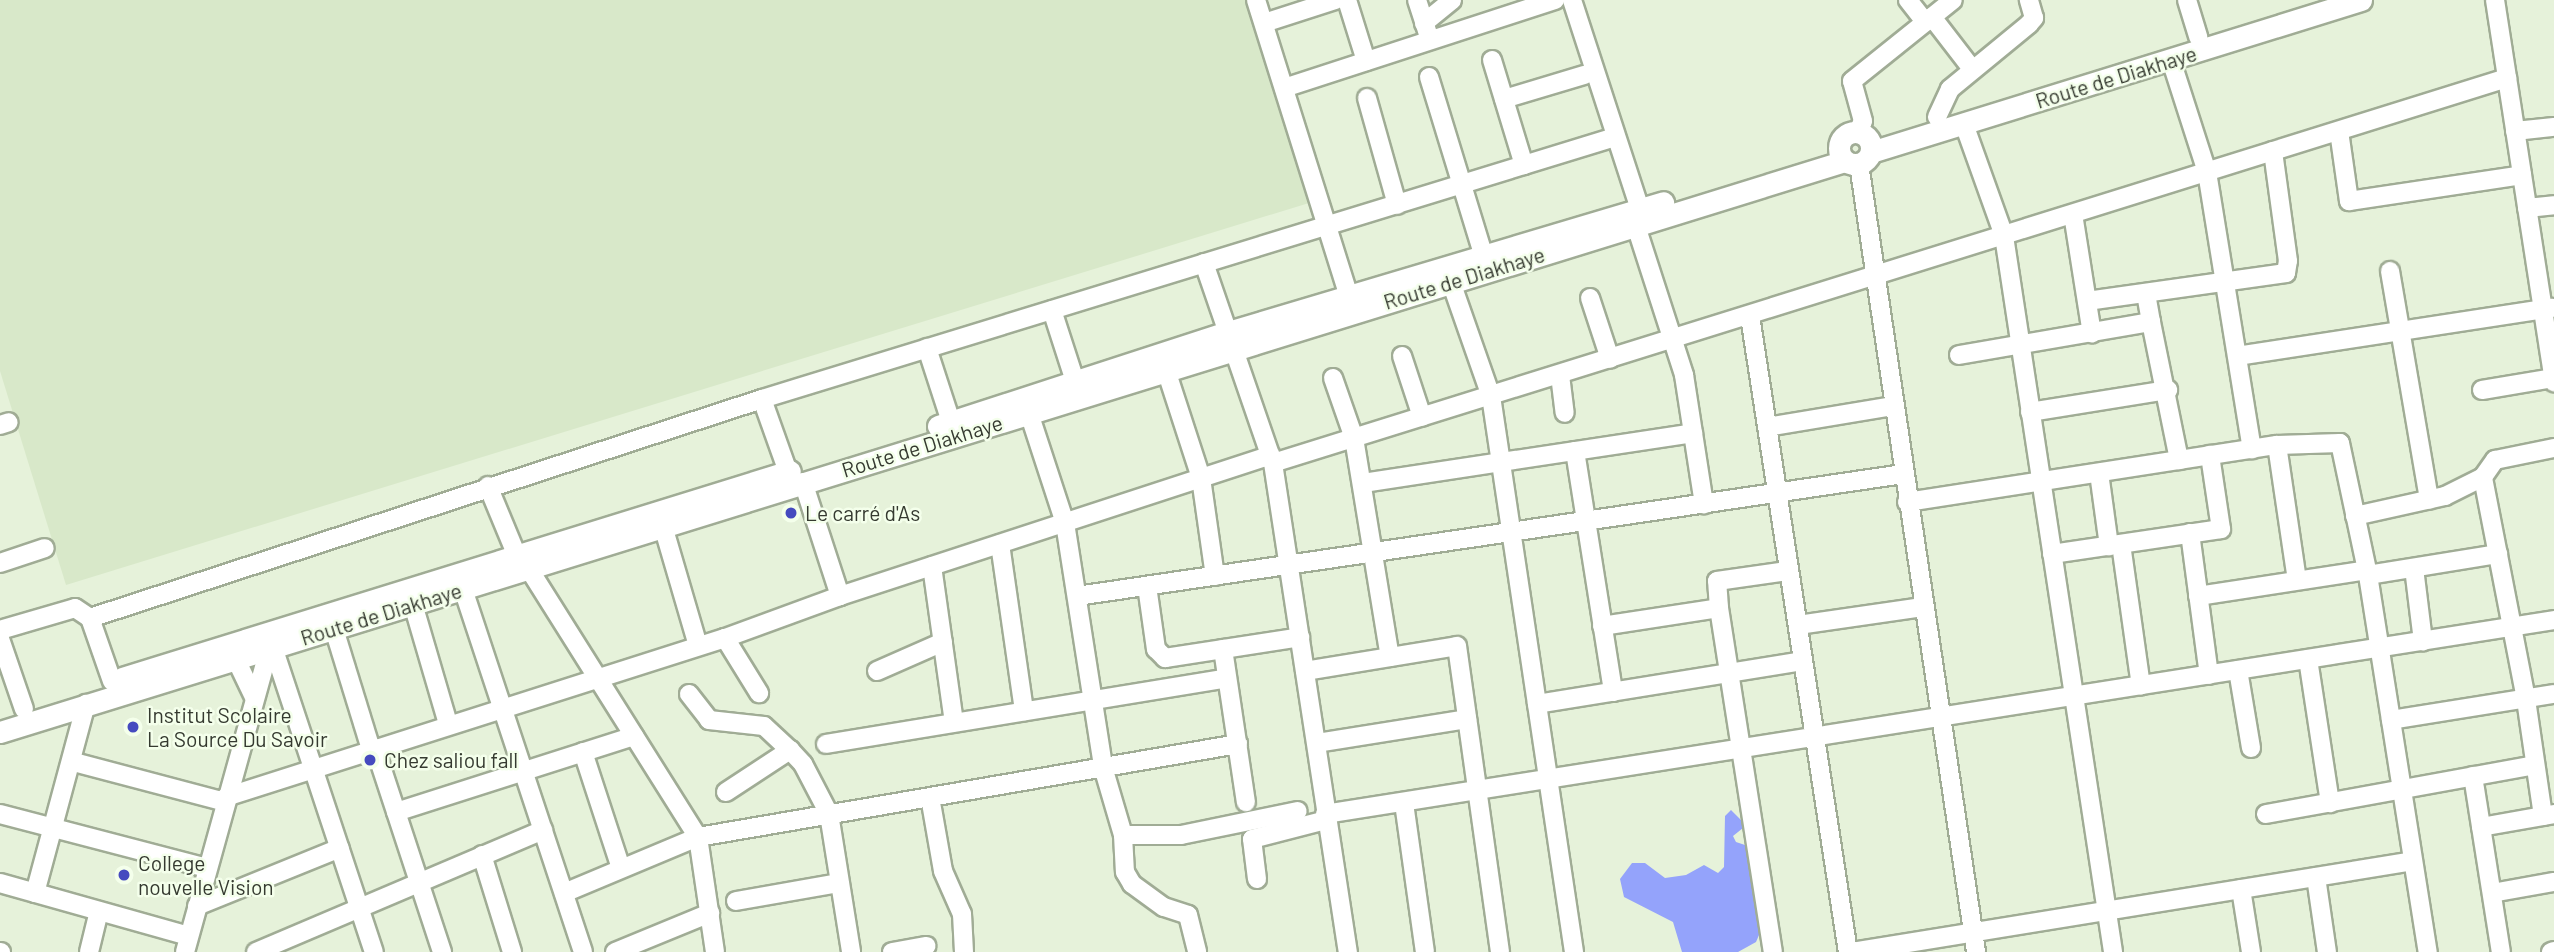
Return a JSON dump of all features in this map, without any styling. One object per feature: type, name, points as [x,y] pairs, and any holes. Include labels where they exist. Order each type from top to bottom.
[{"type":"main road","name":"Route de Diakhaye","points":[[1857,150],[1937,117],[2318,0]]},
{"type":"main road","name":"Route de Diakhaye","points":[[272,639],[334,629],[463,589],[523,562],[663,526],[951,422],[1075,381],[1451,282],[1638,218],[1857,150],[1964,124],[2361,0]]},
{"type":"main road","name":"Route de Diakhaye","points":[[0,732],[86,705],[272,639],[795,477],[1029,413],[1166,370],[1231,341],[1349,297],[1484,257],[1638,218]]},
{"type":"main road","name":"Route de Diakhaye","points":[[0,717],[112,681],[231,652]]},
{"type":"street","points":[[1256,0],[1349,297]]},
{"type":"street","points":[[1264,23],[1335,0]]},
{"type":"street","points":[[1347,0],[1366,61]]},
{"type":"street","points":[[1417,0],[1430,40]]},
{"type":"street","points":[[1424,23],[1452,0]]},
{"type":"street","points":[[1284,88],[1555,0]]},
{"type":"street","points":[[1573,0],[1684,375],[1704,504]]},
{"type":"street","points":[[1908,0],[1972,69]]},
{"type":"street","points":[[1953,0],[1852,81],[1863,121],[1857,150],[1873,278],[1976,952]]},
{"type":"street","points":[[1937,117],[1947,92],[2034,18],[2031,0]]},
{"type":"street","points":[[2187,0],[2198,37]]},
{"type":"street","points":[[2482,390],[2554,380],[2548,309],[2527,208],[2495,0]]},
{"type":"street","points":[[1492,60],[1524,165]]},
{"type":"street","points":[[2171,60],[2207,172],[2252,449]]},
{"type":"street","points":[[1504,99],[1584,75]]},
{"type":"street","points":[[1429,77],[1484,257]]},
{"type":"street","points":[[74,762],[226,800],[314,768],[596,676],[725,638],[840,596],[1201,478],[1354,438],[2507,78]]},
{"type":"street","points":[[1367,98],[1397,205]]},
{"type":"street","points":[[1964,124],[2004,236],[2113,952]]},
{"type":"street","points":[[2515,131],[2554,127]]},
{"type":"street","points":[[2339,131],[2350,201],[2522,175]]},
{"type":"street","points":[[90,618],[762,398],[1615,137]]},
{"type":"street","points":[[2087,301],[2279,277],[2287,270],[2273,152]]},
{"type":"street","points":[[2527,208],[2554,205]]},
{"type":"street","points":[[2073,214],[2092,334]]},
{"type":"street","points":[[1204,263],[1272,459],[1348,952]]},
{"type":"street","points":[[2390,271],[2429,500]]},
{"type":"street","points":[[1451,282],[1491,396],[1574,952]]},
{"type":"street","points":[[2146,294],[2168,390],[2179,460]]},
{"type":"street","points":[[1590,298],[1610,359]]},
{"type":"street","points":[[2237,356],[2548,309]]},
{"type":"street","points":[[1052,310],[1075,381]]},
{"type":"street","points":[[1750,316],[1787,571],[1850,952],[2413,861]]},
{"type":"street","points":[[1959,355],[2021,347],[2151,322]]},
{"type":"street","points":[[927,348],[951,422]]},
{"type":"street","points":[[1402,356],[1422,417]]},
{"type":"street","points":[[1166,370],[1201,478],[1215,576]]},
{"type":"street","points":[[1560,374],[1565,413]]},
{"type":"street","points":[[1333,378],[1354,438],[1390,657]]},
{"type":"street","points":[[2031,412],[2168,390]]},
{"type":"street","points":[[762,398],[840,596]]},
{"type":"street","points":[[1767,427],[1892,406]]},
{"type":"street","points":[[1029,413],[1066,523],[1103,767],[1123,835],[1125,872],[1132,884],[1164,907],[1188,915],[1197,952]]},
{"type":"street","points":[[1363,483],[1693,433]]},
{"type":"street","points":[[1907,502],[2277,445],[2340,443],[2368,573],[2428,952]]},
{"type":"street","points":[[2277,445],[2297,580]]},
{"type":"street","points":[[2356,516],[2429,500],[2483,477],[2494,460],[2554,448]]},
{"type":"street","points":[[1575,451],[1613,692]]},
{"type":"street","points":[[2052,554],[2221,528],[2210,456]]},
{"type":"street","points":[[2099,472],[2141,685]]},
{"type":"street","points":[[1077,596],[1903,474]]},
{"type":"street","points":[[2482,827],[2548,815],[2535,765],[2526,699],[2483,477]]},
{"type":"street","points":[[488,486],[523,562],[698,837],[715,952]]},
{"type":"street","points":[[663,526],[698,646]]},
{"type":"street","points":[[2190,533],[2209,675]]},
{"type":"street","points":[[1000,544],[1024,711]]},
{"type":"street","points":[[0,563],[45,548]]},
{"type":"street","points":[[2198,596],[2297,580],[2414,568],[2498,554]]},
{"type":"street","points":[[932,566],[954,722]]},
{"type":"street","points":[[2414,568],[2423,641]]},
{"type":"street","points":[[1773,952],[1717,581],[1787,571]]},
{"type":"street","points":[[1147,586],[1159,655],[1223,649],[1300,637]]},
{"type":"street","points":[[463,589],[583,952]]},
{"type":"street","points":[[412,604],[448,724]]},
{"type":"street","points":[[1798,625],[1923,607]]},
{"type":"street","points":[[0,631],[75,608],[90,618],[112,681]]},
{"type":"street","points":[[1602,626],[1719,608]]},
{"type":"street","points":[[1257,879],[1252,839],[1326,817],[2554,620]]},
{"type":"street","points":[[334,629],[396,812],[438,950]]},
{"type":"street","points":[[725,638],[759,693]]},
{"type":"street","points":[[0,639],[24,709]]},
{"type":"street","points":[[0,883],[99,911],[187,944],[272,639]]},
{"type":"street","points":[[272,639],[374,952]]},
{"type":"street","points":[[877,671],[943,642]]},
{"type":"street","points":[[1305,671],[1457,646],[1500,952]]},
{"type":"street","points":[[1223,649],[1246,802]]},
{"type":"street","points":[[231,652],[254,697]]},
{"type":"street","points":[[2308,659],[2330,803]]},
{"type":"street","points":[[1538,704],[1803,661]]},
{"type":"street","points":[[2238,670],[2250,748]]},
{"type":"street","points":[[826,744],[1227,678]]},
{"type":"street","points":[[689,694],[709,720],[764,726],[803,764],[829,814],[852,952]]},
{"type":"street","points":[[2391,720],[2554,695]]},
{"type":"street","points":[[35,893],[74,762],[86,705]]},
{"type":"street","points":[[1317,743],[1466,719]]},
{"type":"street","points":[[396,812],[634,736]]},
{"type":"street","points":[[564,893],[698,837],[1238,744]]},
{"type":"street","points":[[726,792],[790,750]]},
{"type":"street","points":[[583,752],[621,868]]},
{"type":"street","points":[[2266,814],[2535,765]]},
{"type":"street","points":[[2473,776],[2501,952]]},
{"type":"street","points":[[930,797],[943,871],[962,914],[964,952]]},
{"type":"street","points":[[1404,803],[1425,952]]},
{"type":"street","points":[[1123,835],[1181,835],[1298,811]]},
{"type":"street","points":[[0,814],[208,868]]},
{"type":"street","points":[[256,952],[360,910],[542,830]]},
{"type":"street","points":[[197,906],[340,848]]},
{"type":"street","points":[[482,856],[512,952]]},
{"type":"street","points":[[2316,877],[2327,952]]},
{"type":"street","points":[[2492,893],[2554,882]]},
{"type":"street","points":[[736,901],[839,883]]},
{"type":"street","points":[[2241,889],[2251,952]]},
{"type":"street","points":[[89,952],[99,911]]},
{"type":"street","points":[[615,952],[710,913]]},
{"type":"street","points":[[892,952],[926,946]]},
{"type":"shaded area","points":[[0,0],[1246,0],[1309,203],[66,585],[0,371]]},
{"type":"water","points":[[1731,810],[1742,821],[1743,828],[1733,836],[1736,842],[1748,846],[1760,892],[1756,902],[1762,928],[1756,942],[1738,952],[1682,952],[1673,922],[1624,897],[1620,879],[1632,863],[1645,863],[1665,878],[1686,875],[1704,865],[1718,873],[1724,867],[1725,816]]},
{"type":"place","name":"Le carré d'As","points":[[791,513]]},
{"type":"place","name":"Institut Scolaire La Source Du Savoir","points":[[133,727]]},
{"type":"place","name":"Chez saliou fall","points":[[370,760]]},
{"type":"place","name":"College nouvelle Vision","points":[[124,875]]}]
